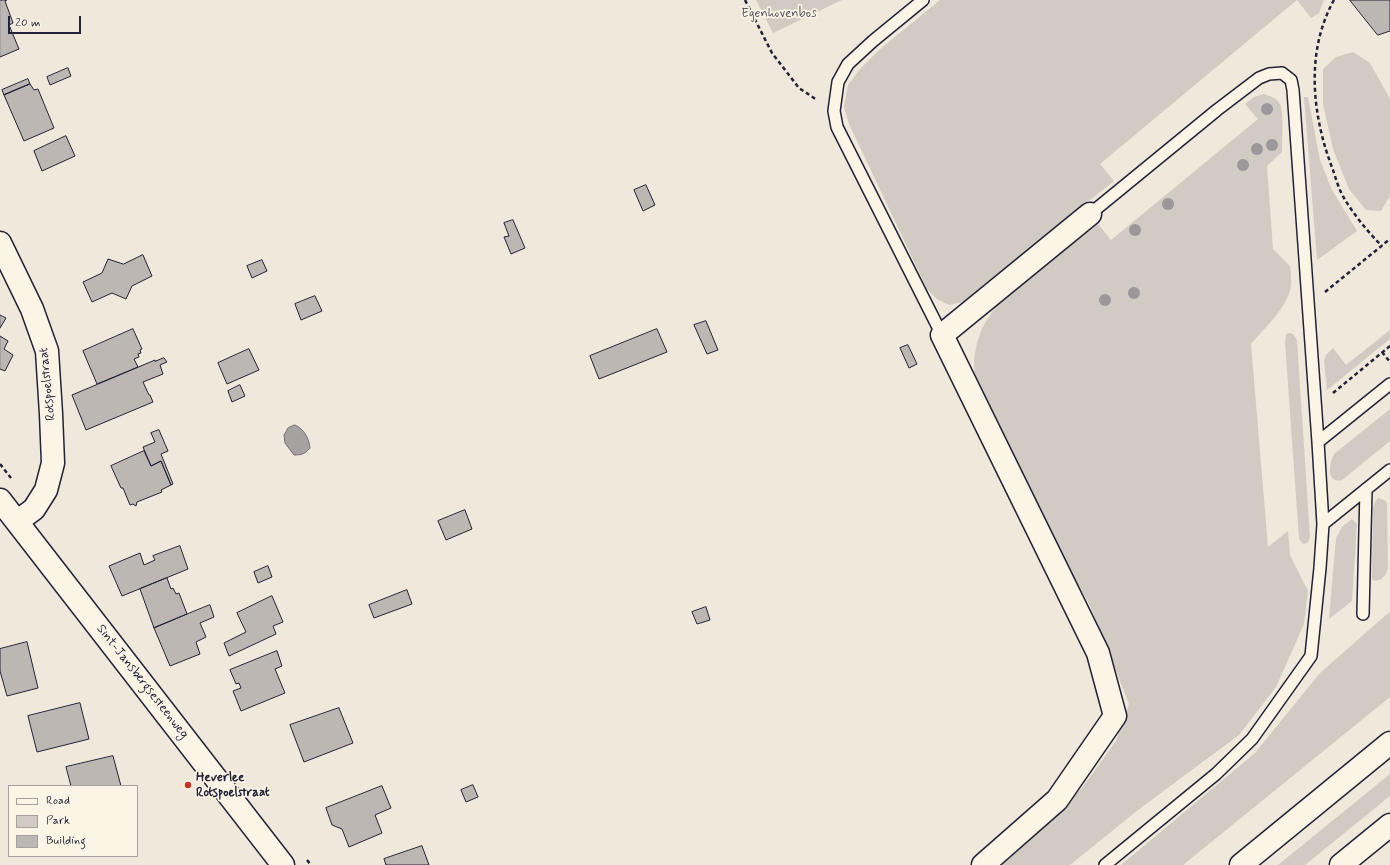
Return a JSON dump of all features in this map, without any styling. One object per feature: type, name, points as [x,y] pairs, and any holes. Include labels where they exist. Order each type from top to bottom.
[{"type":"main road","points":[[983,865],[1058,800],[1115,716],[1098,654],[942,335],[1090,214]]},
{"type":"main road","name":"Rotspoelstraat","points":[[0,243],[32,308],[47,351],[53,463],[46,490],[34,509],[18,522]]},
{"type":"main road","name":"Sint-Jansbergsesteenweg","points":[[0,500],[283,865]]},
{"type":"main road","points":[[1241,865],[1390,743]]},
{"type":"main road","points":[[1341,865],[1390,825]]},
{"type":"lane","points":[[923,0],[873,41],[848,64],[838,82],[834,111],[837,127],[942,335]]},
{"type":"lane","points":[[1090,214],[1217,110],[1259,78],[1269,74],[1282,73],[1291,80],[1294,90],[1324,524],[1311,656],[1252,739],[1216,774],[1105,865]]},
{"type":"lane","points":[[1318,442],[1390,384]]},
{"type":"lane","points":[[1324,524],[1390,470]]},
{"type":"lane","points":[[1363,614],[1366,489]]},
{"type":"path","points":[[745,0],[772,53],[800,88],[834,111]]},
{"type":"path","points":[[1334,0],[1328,11],[1319,36],[1314,75],[1316,109],[1328,158],[1343,198],[1371,235],[1382,246]]},
{"type":"path","points":[[1308,306],[1390,239]]},
{"type":"path","points":[[1329,395],[1390,346]]},
{"type":"path","points":[[1382,352],[1390,362]]},
{"type":"path","points":[[0,464],[11,479]]},
{"type":"green space","name":"Egenhovenbos","points":[[756,0],[842,0],[773,33]]},
{"type":"green space","points":[[940,0],[1297,0],[1100,164],[1114,181],[962,302],[949,305],[937,299],[927,289],[849,124],[844,107],[848,85],[860,69],[879,50]]},
{"type":"green space","points":[[1297,0],[1324,0],[1319,13],[1311,18]]},
{"type":"green space","points":[[1353,52],[1370,63],[1390,99],[1390,196],[1381,211],[1366,210],[1349,189],[1333,149],[1323,104],[1323,69],[1336,57]]},
{"type":"green space","points":[[1264,94],[1277,100],[1281,108],[1282,152],[1267,166],[1273,249],[1290,266],[1291,285],[1289,293],[1281,309],[1251,344],[1268,547],[1288,531],[1290,555],[1308,591],[1304,624],[1276,687],[1239,735],[1138,810],[1070,865],[1002,865],[1082,788],[1116,741],[1129,704],[1091,608],[1027,488],[975,379],[974,359],[982,328],[997,304],[1098,224],[1111,240],[1258,119],[1245,104],[1254,97]]},
{"type":"green space","points":[[1304,97],[1308,97],[1320,160],[1332,190],[1357,231],[1317,260]]},
{"type":"green space","points":[[1390,330],[1390,339],[1327,390],[1324,360],[1326,355],[1333,348],[1346,365]]},
{"type":"green space","points":[[1286,334],[1293,334],[1297,340],[1310,537],[1307,543],[1303,544],[1299,539],[1285,342]]},
{"type":"green space","points":[[1390,409],[1390,441],[1342,480],[1333,479],[1330,468],[1334,454]]},
{"type":"green space","points":[[1378,498],[1386,501],[1387,504],[1388,568],[1383,578],[1375,581],[1372,580],[1373,507]]},
{"type":"green space","points":[[1352,519],[1357,524],[1352,601],[1329,619],[1336,538],[1342,527]]},
{"type":"green space","points":[[1390,612],[1390,697],[1183,865],[1121,865],[1255,753],[1320,673]]},
{"type":"green space","points":[[1390,774],[1390,796],[1305,865],[1278,865]]},
{"type":"shaded area","points":[[295,425],[306,434],[310,448],[305,453],[299,455],[294,455],[285,443],[284,435],[288,428]]},
{"type":"building","points":[[0,0],[7,0],[5,1],[13,23],[9,25],[19,49],[0,57]]},
{"type":"building","points":[[1350,0],[1390,0],[1390,31],[1378,35]]},
{"type":"building","points":[[68,68],[71,76],[50,85],[47,77]]},
{"type":"building","points":[[28,79],[30,84],[4,95],[2,90]]},
{"type":"building","points":[[30,84],[34,90],[38,89],[54,128],[24,141],[4,95]]},
{"type":"building","points":[[66,136],[75,156],[42,171],[34,151]]},
{"type":"building","points":[[646,185],[655,205],[643,211],[634,190]]},
{"type":"building","points":[[513,220],[525,248],[511,254],[504,237],[509,236],[504,223]]},
{"type":"building","points":[[143,255],[152,276],[132,286],[126,299],[112,293],[92,302],[83,282],[102,273],[108,259],[123,264]]},
{"type":"building","points":[[262,260],[267,271],[252,278],[247,266]]},
{"type":"building","points":[[315,296],[322,311],[301,320],[295,304]]},
{"type":"building","points":[[0,315],[6,318],[0,328]]},
{"type":"building","points":[[706,321],[718,350],[707,354],[694,325]]},
{"type":"building","points":[[133,329],[142,349],[140,350],[141,353],[138,354],[139,357],[134,359],[138,367],[97,384],[83,351]]},
{"type":"building","points":[[657,329],[667,352],[599,379],[590,356]]},
{"type":"building","points":[[0,336],[8,341],[4,349],[13,355],[5,371],[0,369]]},
{"type":"building","points":[[908,345],[917,364],[909,368],[900,348]]},
{"type":"building","points":[[249,349],[259,370],[227,384],[218,363]]},
{"type":"building","points":[[164,358],[167,362],[160,365],[163,374],[143,382],[153,402],[86,430],[72,395],[155,360]]},
{"type":"building","points":[[240,385],[245,396],[232,402],[228,391]]},
{"type":"building","points":[[159,430],[168,451],[161,454],[173,484],[171,485],[161,461],[151,466],[143,447],[155,442],[151,433]]},
{"type":"building","points":[[144,451],[151,466],[161,461],[171,485],[161,490],[162,492],[137,502],[136,506],[133,504],[130,505],[111,466]]},
{"type":"building","points":[[465,510],[472,529],[446,540],[438,521]]},
{"type":"building","points":[[180,546],[188,569],[122,596],[109,566],[140,553],[144,565],[155,560],[153,556]]},
{"type":"building","points":[[268,566],[272,577],[258,583],[254,572]]},
{"type":"building","points":[[167,578],[171,589],[173,588],[176,594],[179,593],[187,614],[154,628],[140,589]]},
{"type":"building","points":[[407,590],[412,604],[374,618],[369,605]]},
{"type":"building","points":[[272,596],[283,622],[273,626],[276,634],[229,656],[224,643],[246,632],[237,613]]},
{"type":"building","points":[[210,605],[214,617],[200,623],[206,637],[196,642],[200,654],[170,666],[154,628]]},
{"type":"building","points":[[706,607],[710,620],[697,624],[692,612]]},
{"type":"building","points":[[27,642],[38,688],[7,696],[0,671],[0,649]]},
{"type":"building","points":[[277,651],[282,666],[275,669],[285,693],[241,711],[233,691],[241,688],[239,683],[236,684],[230,670]]},
{"type":"building","points":[[80,703],[89,739],[37,752],[28,716]]},
{"type":"building","points":[[339,708],[353,743],[304,762],[290,725]]},
{"type":"building","points":[[113,756],[121,785],[71,785],[66,767]]},
{"type":"building","points":[[473,785],[478,797],[466,802],[461,790]]},
{"type":"building","points":[[382,786],[391,808],[375,815],[382,833],[349,847],[342,829],[332,825],[326,808]]},
{"type":"building","points":[[422,846],[429,865],[386,865],[384,859]]},
{"type":"place","name":"Heverlee Rotspoelstraat","points":[[188,785]]}]
